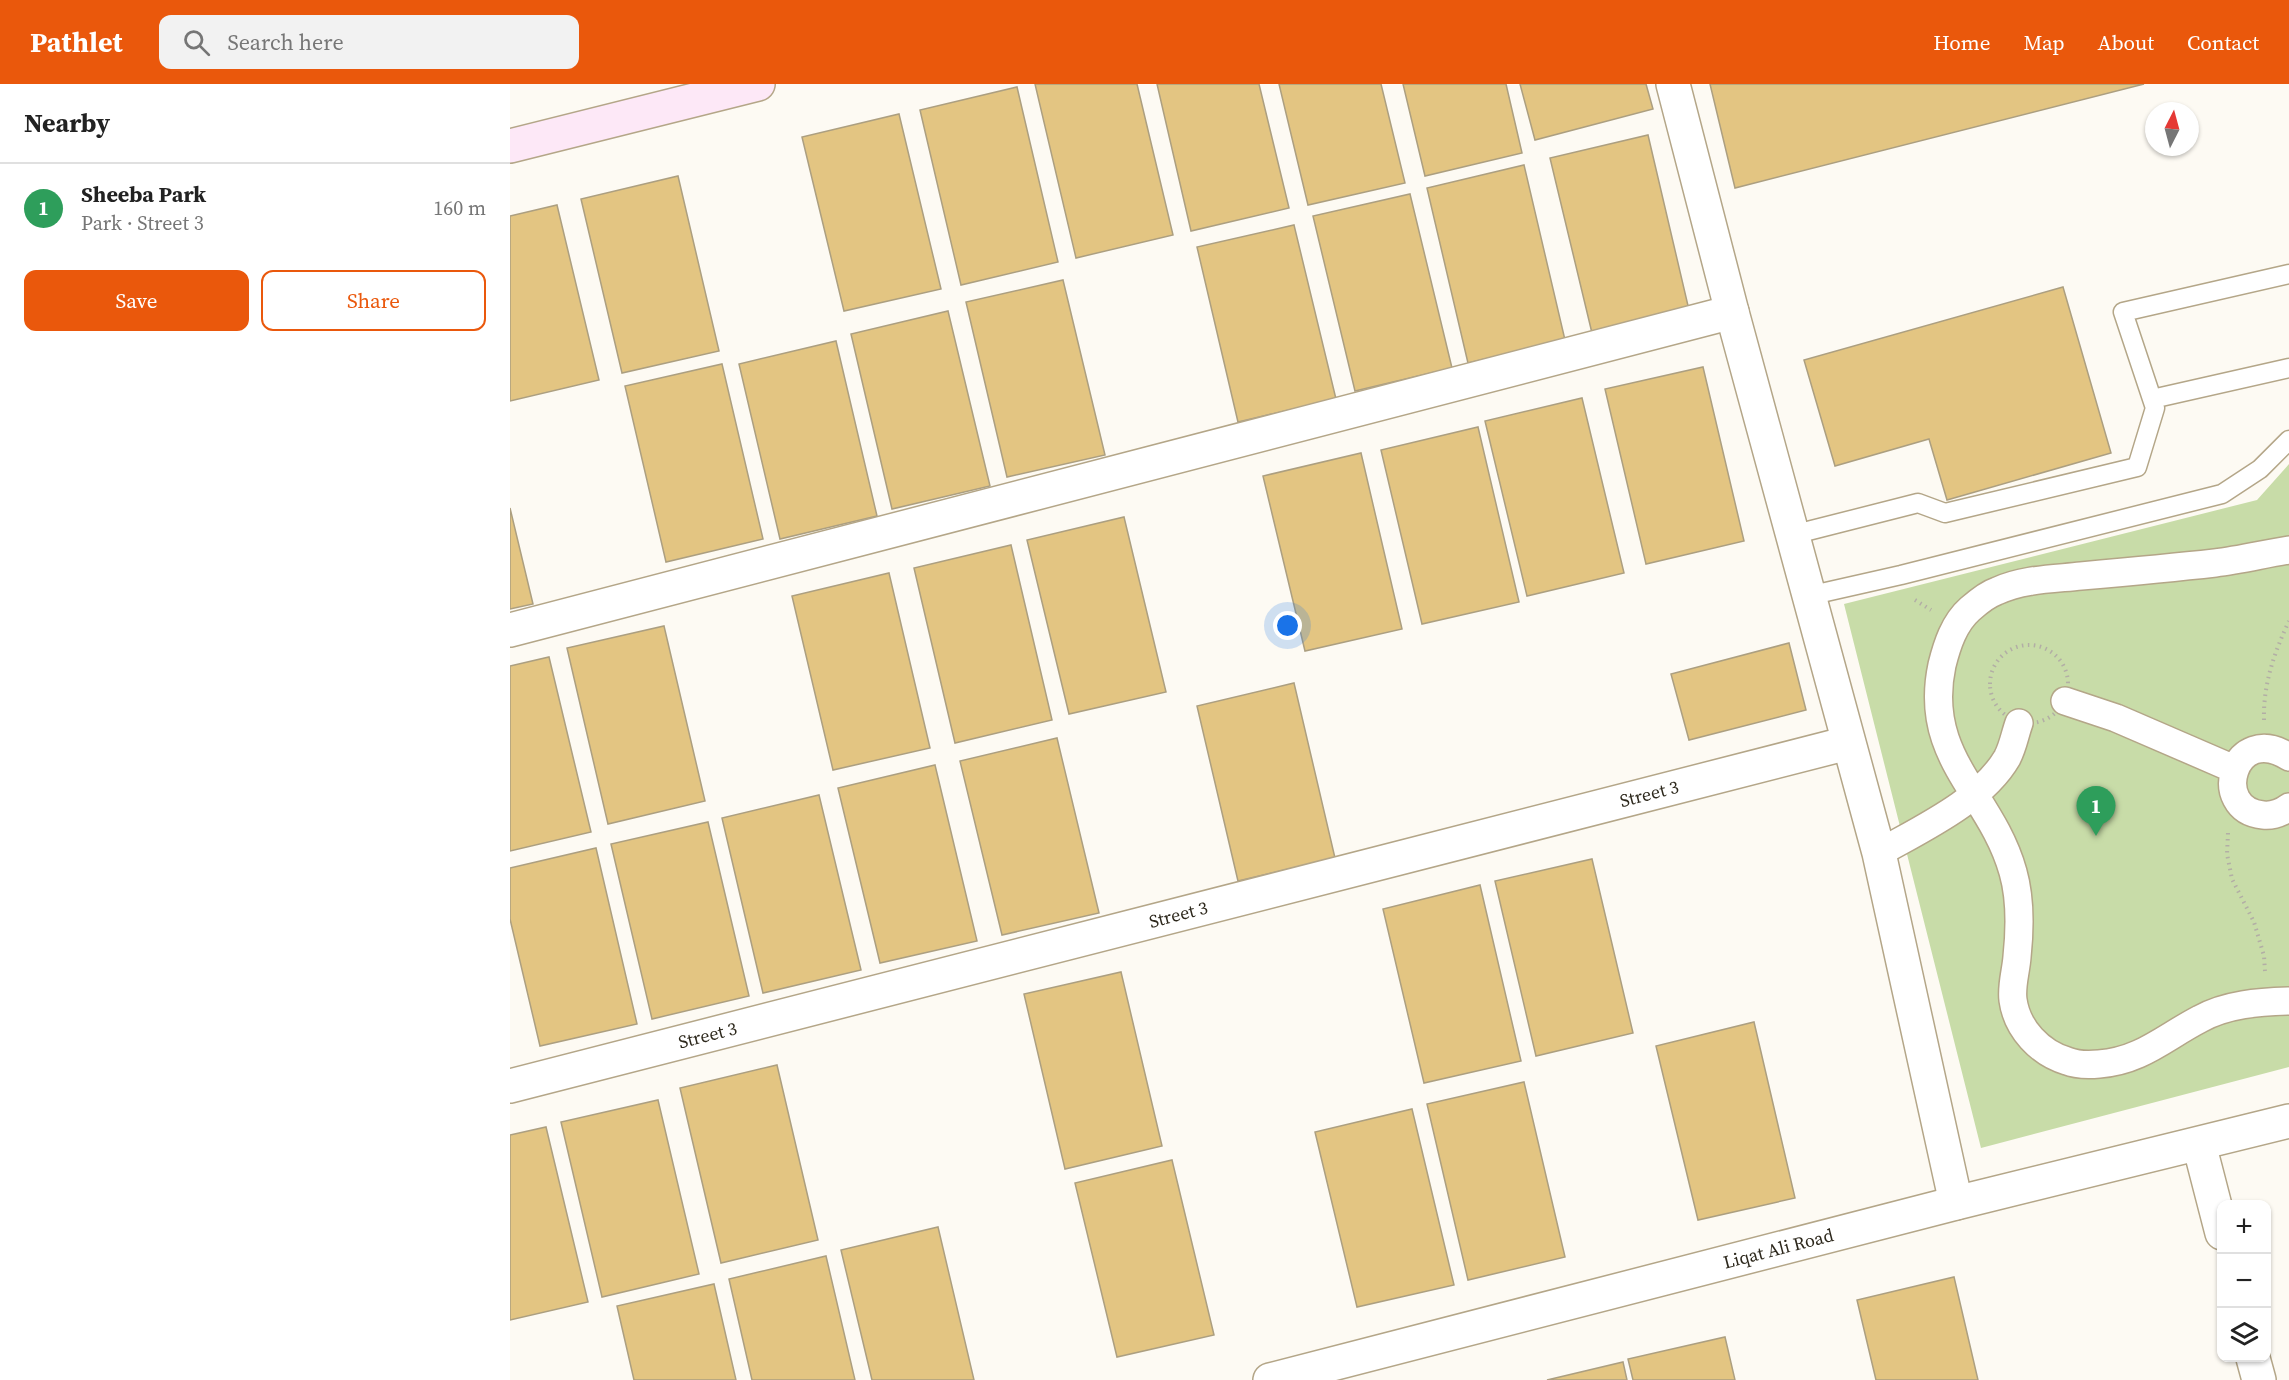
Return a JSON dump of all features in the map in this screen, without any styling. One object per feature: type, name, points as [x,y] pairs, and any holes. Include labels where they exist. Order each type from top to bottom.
[{"type":"main road","points":[[510,146],[758,84]]},
{"type":"street","points":[[1673,84],[1808,596],[1879,853],[1956,1203]]},
{"type":"street","points":[[510,630],[1732,312]]},
{"type":"street","points":[[2278,1001],[2239,1005],[2202,1018],[2135,1057],[2114,1063],[2088,1065],[2070,1063],[2044,1051],[2032,1040],[2021,1021],[2012,992],[2019,927],[2018,897],[2013,871],[1987,812],[1955,766],[1941,728],[1938,684],[1948,641],[1969,610],[1996,591],[2031,581],[2218,562],[2289,550]]},
{"type":"street","points":[[2065,701],[2116,718],[2234,769]]},
{"type":"street","points":[[1879,853],[1974,795],[2007,758],[2019,723]]},
{"type":"street","name":"Street 3","points":[[510,1086],[1848,743]]},
{"type":"street","points":[[2278,752],[2253,750],[2242,758],[2234,769],[2233,792],[2247,810],[2256,814],[2267,816],[2278,814],[2289,807]]},
{"type":"street","name":"Liqat Ali Road","points":[[1270,1380],[1338,1372],[1956,1203],[2289,1121]]},
{"type":"street","points":[[2199,1144],[2217,1214]]},
{"type":"street","points":[[2254,1362],[2259,1380]]},
{"type":"lane","points":[[1792,535],[1918,503],[1945,513],[2137,468],[2155,408],[2123,312],[2289,274]]},
{"type":"lane","points":[[2152,399],[2289,368]]},
{"type":"lane","points":[[1808,596],[1901,575],[2222,494],[2260,469],[2289,440]]},
{"type":"path","points":[[1901,575],[1905,593],[1957,627]]},
{"type":"path","points":[[2278,752],[2264,717],[2266,684],[2289,621]]},
{"type":"path","points":[[2025,645],[2039,646],[2052,652],[2061,662],[2067,674],[2068,688],[2065,701],[2045,720],[2032,724],[2019,723],[2006,717],[1996,707],[1990,694],[1989,681],[1993,668],[2001,656],[2012,648],[2025,645]]},
{"type":"path","points":[[2239,802],[2229,830],[2227,854],[2232,879],[2254,922],[2278,1001]]},
{"type":"green space","points":[[2289,464],[2289,1067],[1981,1148],[1844,604],[2257,500]]},
{"type":"building","points":[[1035,84],[1137,84],[1173,235],[1076,258]]},
{"type":"building","points":[[1157,84],[1259,84],[1289,208],[1191,231]]},
{"type":"building","points":[[1279,84],[1381,84],[1405,183],[1308,205]]},
{"type":"building","points":[[1403,84],[1506,84],[1522,153],[1425,176]]},
{"type":"building","points":[[1520,84],[1646,84],[1653,109],[1535,140]]},
{"type":"building","points":[[1710,84],[2144,84],[1735,188]]},
{"type":"building","points":[[1017,87],[1058,262],[961,285],[920,110]]},
{"type":"building","points":[[899,114],[941,289],[844,311],[802,137]]},
{"type":"building","points":[[1648,135],[1689,310],[1592,333],[1550,158]]},
{"type":"building","points":[[1524,165],[1565,340],[1468,363],[1427,188]]},
{"type":"building","points":[[678,176],[719,351],[622,373],[581,199]]},
{"type":"building","points":[[1410,194],[1452,368],[1355,391],[1313,216]]},
{"type":"building","points":[[557,205],[599,380],[510,401],[510,216]]},
{"type":"building","points":[[1294,225],[1336,399],[1238,422],[1197,247]]},
{"type":"building","points":[[1063,280],[1105,455],[1007,477],[966,302]]},
{"type":"building","points":[[2063,287],[2111,453],[1947,500],[1929,439],[1835,466],[1804,360]]},
{"type":"building","points":[[948,311],[990,486],[892,509],[851,334]]},
{"type":"building","points":[[836,341],[877,516],[780,539],[739,364]]},
{"type":"building","points":[[722,364],[763,539],[666,562],[625,386]]},
{"type":"building","points":[[1703,367],[1744,541],[1646,564],[1605,389]]},
{"type":"building","points":[[1582,398],[1624,573],[1527,596],[1485,421]]},
{"type":"building","points":[[1478,427],[1519,602],[1422,624],[1381,450]]},
{"type":"building","points":[[1361,453],[1402,629],[1305,651],[1263,476]]},
{"type":"building","points":[[510,508],[533,604],[510,609]]},
{"type":"building","points":[[1124,517],[1166,692],[1069,714],[1027,540]]},
{"type":"building","points":[[1011,545],[1052,720],[955,743],[914,568]]},
{"type":"building","points":[[889,573],[930,748],[833,770],[792,596]]},
{"type":"building","points":[[664,626],[705,801],[608,824],[567,648]]},
{"type":"building","points":[[1789,643],[1806,710],[1689,740],[1671,674]]},
{"type":"building","points":[[549,657],[591,832],[510,851],[510,666]]},
{"type":"building","points":[[1294,683],[1335,858],[1238,881],[1197,706]]},
{"type":"building","points":[[1057,738],[1099,913],[1002,935],[960,761]]},
{"type":"building","points":[[935,765],[977,941],[880,963],[838,788]]},
{"type":"building","points":[[819,795],[861,970],[763,993],[722,818]]},
{"type":"building","points":[[708,822],[749,996],[652,1019],[611,844]]},
{"type":"building","points":[[596,848],[637,1024],[540,1046],[510,919],[510,868]]},
{"type":"building","points":[[1592,859],[1633,1033],[1536,1056],[1495,881]]},
{"type":"building","points":[[1480,885],[1521,1061],[1424,1083],[1383,909]]},
{"type":"building","points":[[1121,972],[1162,1146],[1065,1169],[1024,994]]},
{"type":"building","points":[[1754,1022],[1795,1198],[1698,1220],[1656,1046]]},
{"type":"building","points":[[777,1065],[818,1240],[721,1263],[680,1088]]},
{"type":"building","points":[[1524,1082],[1565,1257],[1468,1280],[1427,1104]]},
{"type":"building","points":[[658,1100],[699,1274],[602,1297],[561,1122]]},
{"type":"building","points":[[1412,1109],[1454,1285],[1357,1307],[1315,1132]]},
{"type":"building","points":[[546,1127],[588,1302],[510,1320],[510,1135]]},
{"type":"building","points":[[1172,1160],[1214,1335],[1117,1357],[1075,1183]]},
{"type":"building","points":[[938,1227],[974,1380],[872,1380],[841,1250]]},
{"type":"building","points":[[826,1256],[855,1380],[752,1380],[729,1279]]},
{"type":"building","points":[[1954,1277],[1978,1380],[1876,1380],[1857,1300]]},
{"type":"building","points":[[714,1284],[736,1380],[634,1380],[617,1306]]},
{"type":"building","points":[[1725,1337],[1735,1380],[1633,1380],[1628,1359]]},
{"type":"building","points":[[1623,1362],[1627,1380],[1547,1380]]},
{"type":"place","name":"Sheeba Park","points":[[2096,836]]}]
